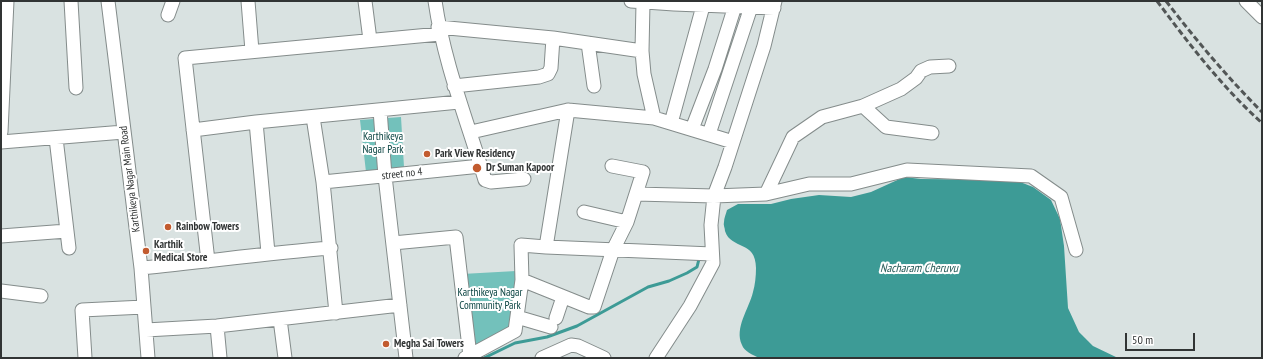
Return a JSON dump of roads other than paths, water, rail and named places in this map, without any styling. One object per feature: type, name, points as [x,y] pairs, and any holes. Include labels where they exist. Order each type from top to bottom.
[{"type":"street","points":[[1,132],[7,1]]},
{"type":"street","points":[[71,1],[76,88]]},
{"type":"street","name":"Karthikeya Nagar Main Road","points":[[108,1],[141,268],[148,358]]},
{"type":"street","points":[[168,15],[173,1]]},
{"type":"street","points":[[248,1],[252,51]]},
{"type":"street","points":[[365,1],[370,40]]},
{"type":"street","points":[[435,1],[439,30],[454,86],[471,132],[485,180],[491,182],[524,179]]},
{"type":"street","points":[[654,118],[644,74],[637,2],[674,3],[703,6],[751,7],[774,5],[764,46],[725,167],[714,196],[711,225],[713,263],[690,306],[656,358]]},
{"type":"street","points":[[1247,2],[1262,17]]},
{"type":"street","points":[[671,123],[703,6]]},
{"type":"street","points":[[692,129],[715,69],[735,6]]},
{"type":"street","points":[[709,134],[751,7]]},
{"type":"street","points":[[208,261],[185,58],[370,40],[439,30],[553,38],[642,51]]},
{"type":"street","points":[[454,86],[539,77],[548,74],[551,68],[553,38]]},
{"type":"street","points":[[588,43],[594,86]]},
{"type":"street","points":[[766,194],[794,136],[822,117],[863,106],[901,89],[916,78],[921,71],[930,67],[949,66]]},
{"type":"street","points":[[194,130],[256,122],[459,102]]},
{"type":"street","points":[[863,106],[886,127],[932,133]]},
{"type":"street","points":[[380,110],[385,176],[406,358]]},
{"type":"street","points":[[471,132],[568,110],[654,118],[733,142]]},
{"type":"street","points":[[546,247],[568,110]]},
{"type":"street","points":[[313,116],[331,248],[336,313]]},
{"type":"street","points":[[256,122],[268,253]]},
{"type":"street","points":[[1,142],[124,132]]},
{"type":"street","points":[[56,138],[69,248]]},
{"type":"street","name":"street no 4","points":[[323,182],[481,166]]},
{"type":"street","points":[[522,280],[591,308],[594,307],[613,250],[627,222],[644,172],[612,166]]},
{"type":"street","points":[[636,194],[714,196],[766,194],[809,184],[851,184],[907,170],[1031,176],[1061,197],[1076,250]]},
{"type":"street","points":[[584,212],[627,222]]},
{"type":"street","points":[[1,236],[68,231]]},
{"type":"street","points":[[393,243],[456,237],[467,357],[515,331],[522,280],[521,245],[712,254]]},
{"type":"street","points":[[141,268],[268,253],[331,248]]},
{"type":"street","points":[[1,291],[41,296]]},
{"type":"street","points":[[517,317],[553,322],[563,297]]},
{"type":"street","points":[[146,330],[217,326],[400,305]]},
{"type":"street","points":[[85,358],[82,310],[144,307]]},
{"type":"street","points":[[280,319],[285,358]]},
{"type":"street","points":[[217,326],[220,358]]},
{"type":"street","points":[[542,358],[571,345],[578,346],[604,358]]},
{"type":"water","name":"Nacharam Cheruvu","points":[[904,177],[921,179],[1015,180],[1033,187],[1051,200],[1060,219],[1064,246],[1068,308],[1079,332],[1093,346],[1118,358],[759,358],[749,353],[742,345],[740,332],[743,318],[754,286],[756,271],[755,259],[748,249],[732,241],[728,237],[724,224],[727,210],[738,204],[771,204],[791,199],[819,195],[851,197],[871,192]]},
{"type":"waterway","points":[[484,358],[515,343],[547,337],[577,326],[648,287],[669,281],[687,273],[697,267],[699,259]]},
{"type":"railway","points":[[1157,1],[1220,80],[1262,123]]},
{"type":"railway","points":[[1166,1],[1212,58],[1262,112]]},
{"type":"place","name":"Park View Residency","points":[[427,154]]},
{"type":"place","name":"Dr Suman Kapoor","points":[[477,168]]},
{"type":"place","name":"Rainbow Towers","points":[[168,227]]},
{"type":"place","name":"Karthik Medical Store","points":[[146,251]]},
{"type":"place","name":"Megha Sai Towers","points":[[386,344]]},
{"type":"park label","name":"Karthikeya Nagar Park","points":[[383,143]]},
{"type":"park label","name":"Karthikeya Nagar Community Park","points":[[490,299]]}]
